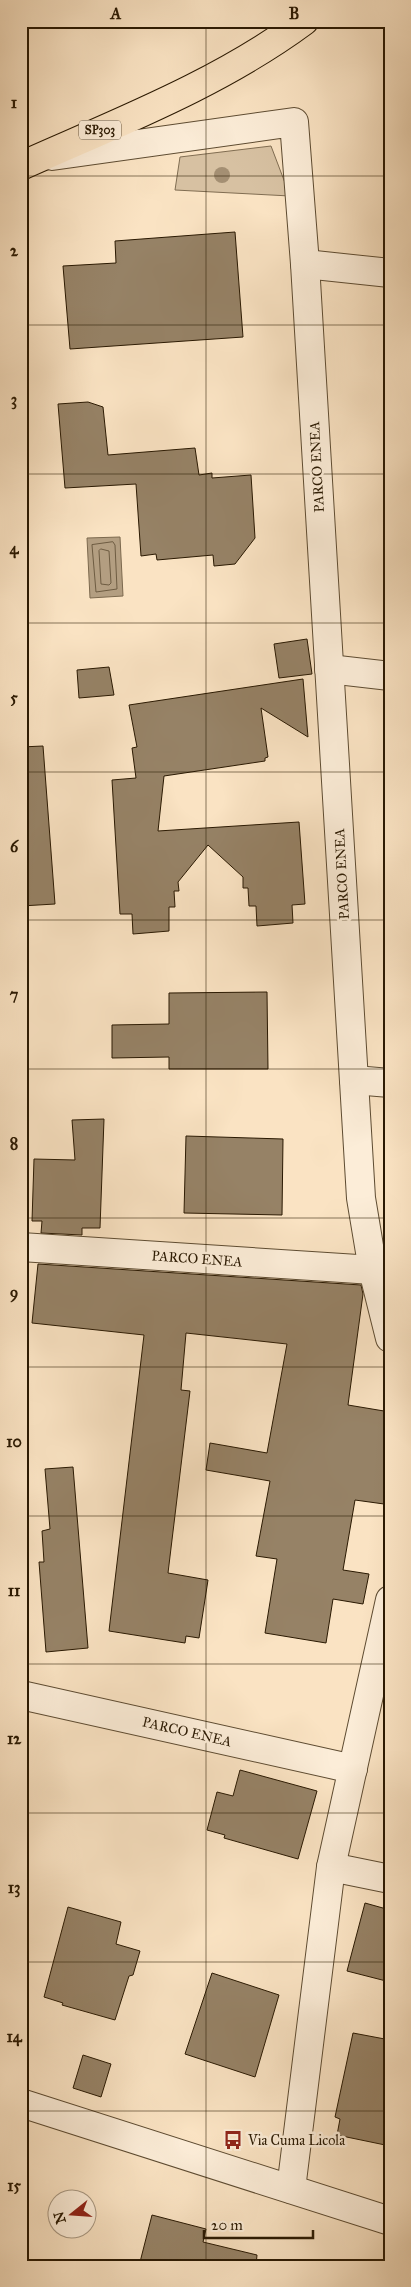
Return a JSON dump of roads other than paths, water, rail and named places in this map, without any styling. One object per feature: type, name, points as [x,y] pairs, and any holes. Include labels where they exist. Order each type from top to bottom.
[{"type":"main road","name":"SP303","points":[[30,162],[180,95],[276,42],[304,21]]},
{"type":"street","name":"PARCO ENEA","points":[[30,162],[294,122],[305,264],[361,1198],[373,1270],[390,1338]]},
{"type":"street","points":[[305,264],[390,273]]},
{"type":"street","points":[[329,669],[390,676]]},
{"type":"street","points":[[354,1080],[390,1083]]},
{"type":"street","name":"PARCO ENEA","points":[[21,1248],[373,1270]]},
{"type":"street","points":[[291,2189],[331,1867],[390,1600]]},
{"type":"street","name":"PARCO ENEA","points":[[21,1695],[352,1769]]},
{"type":"street","points":[[331,1867],[390,1879]]},
{"type":"street","points":[[21,2103],[390,2221]]},
{"type":"water","points":[[120,537],[123,596],[90,598],[87,538]]},
{"type":"place","name":"Via Cuma Licola","points":[[233,2140]]}]
